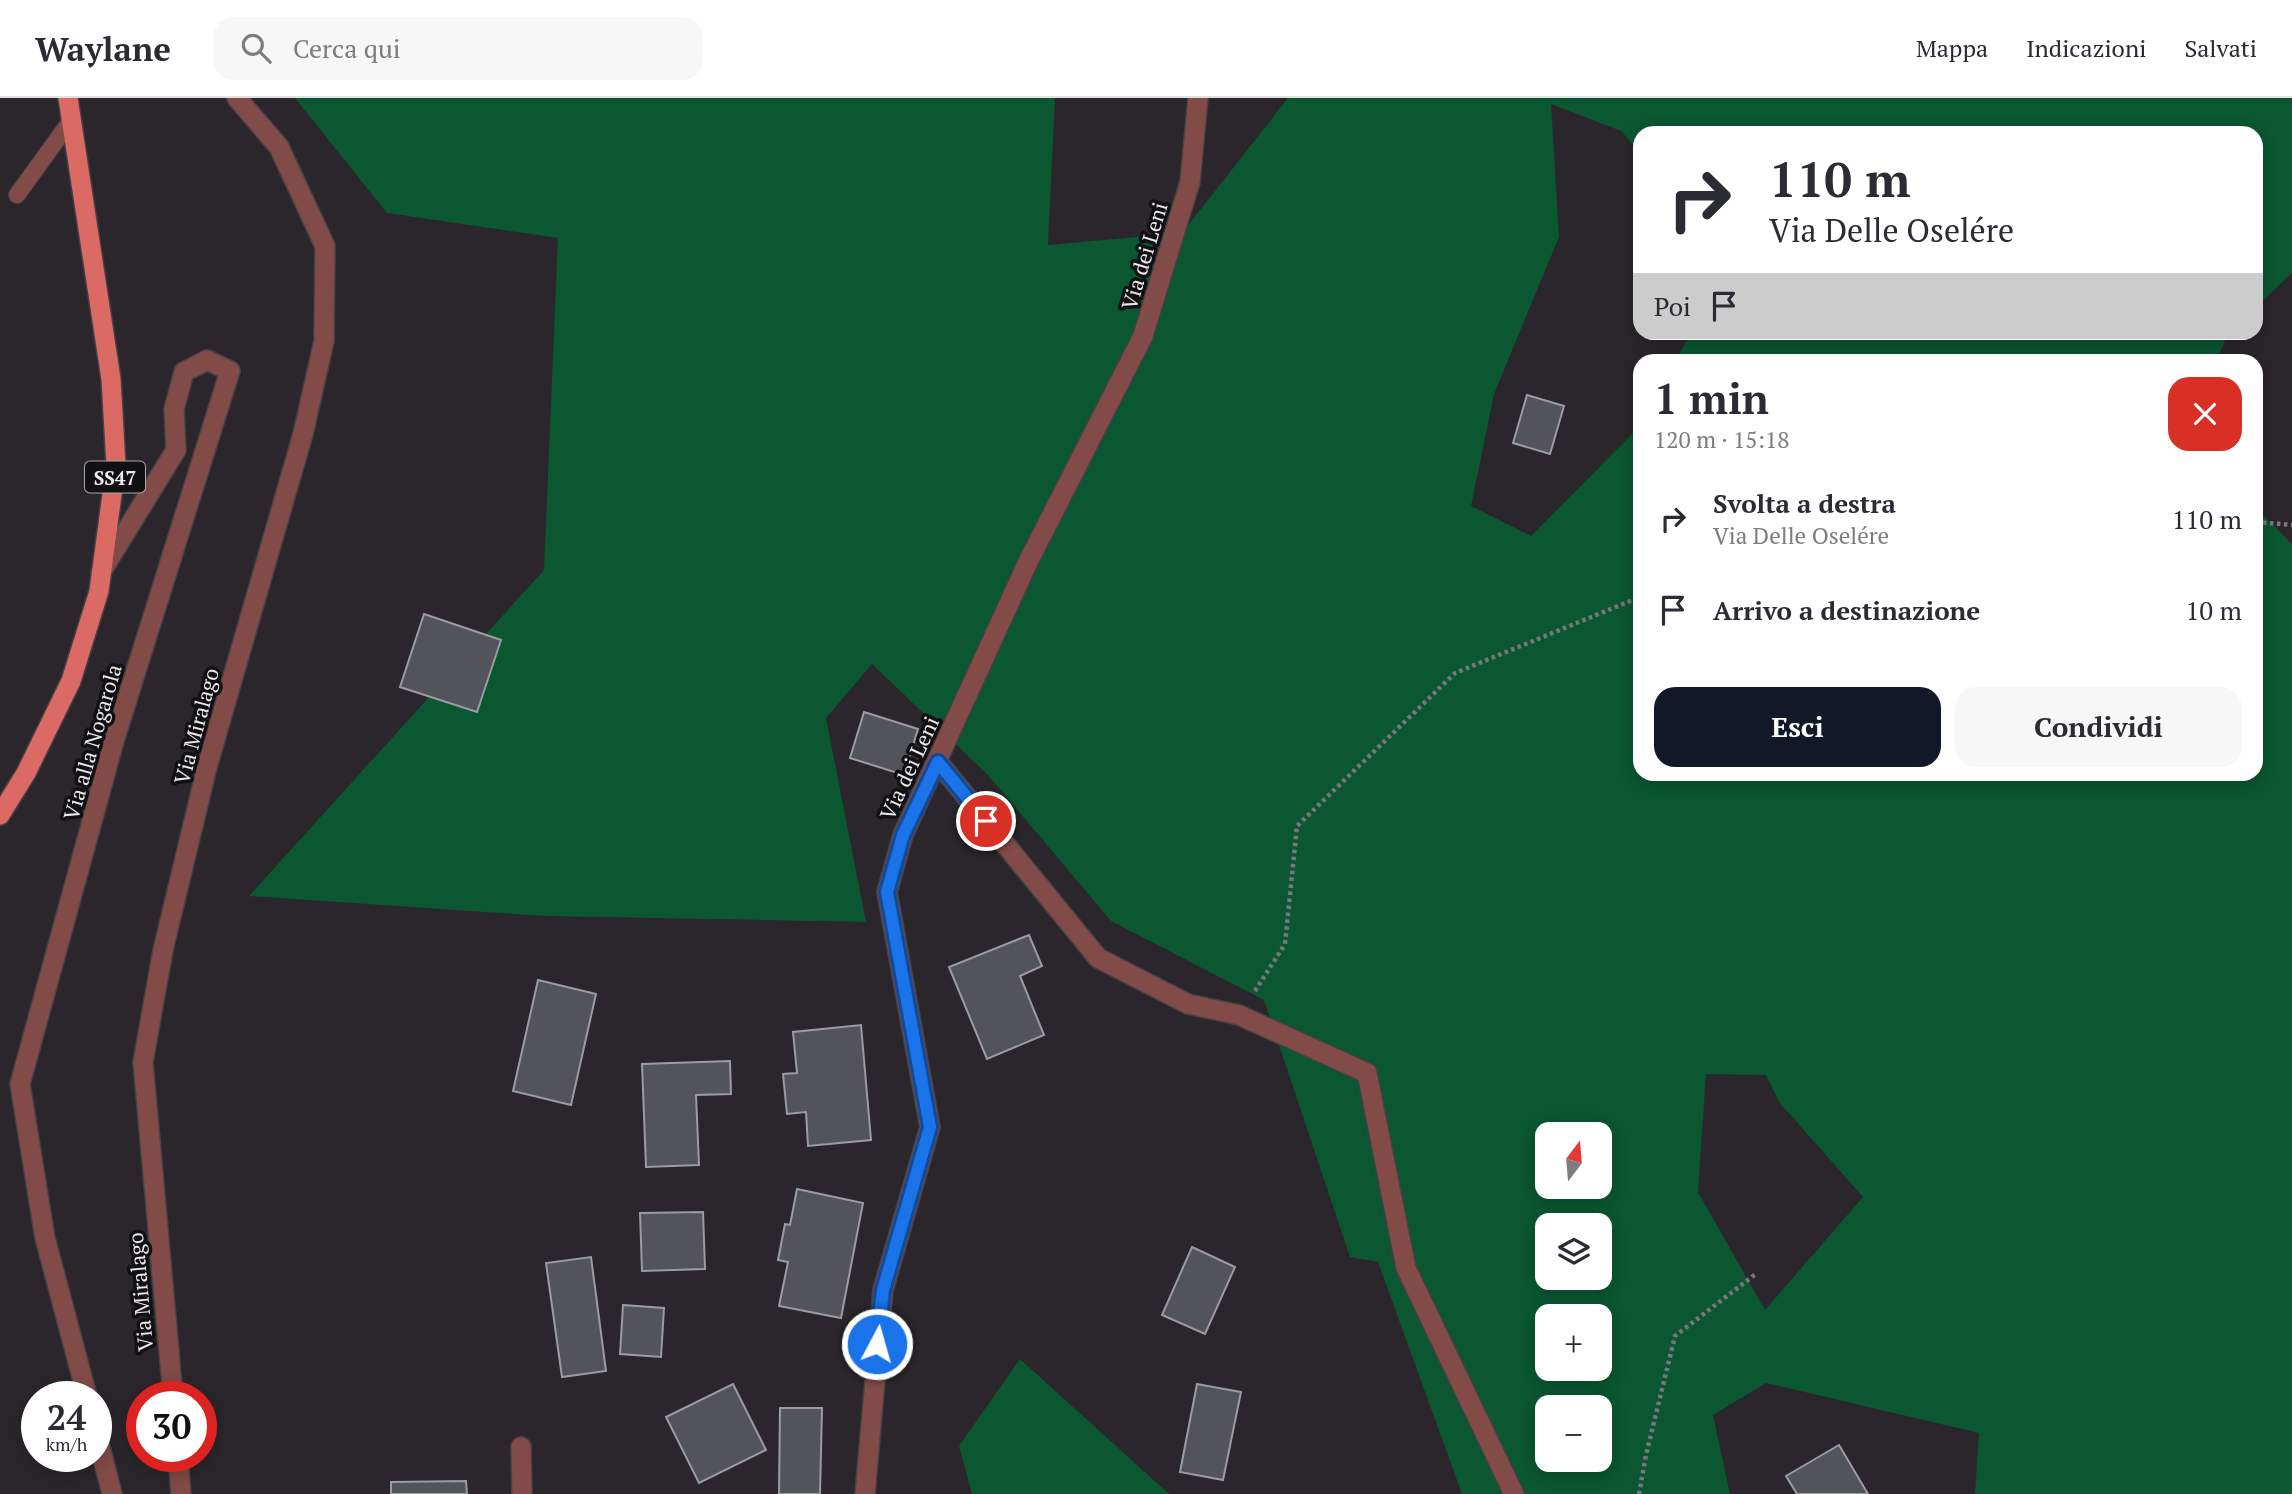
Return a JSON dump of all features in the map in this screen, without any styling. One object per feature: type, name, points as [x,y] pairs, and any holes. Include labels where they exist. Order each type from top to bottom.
[{"type":"main road","name":"SS47","points":[[0,815],[26,773],[71,681],[99,591],[116,465],[111,379],[68,98]]},
{"type":"street","name":"Via Miralago","points":[[172,1381],[143,1062],[163,950],[207,767],[303,434],[324,341],[325,246],[279,147],[237,98]]},
{"type":"street","name":"Via dei Leni","points":[[865,1494],[883,1290],[930,1127],[887,892],[903,835],[1028,562],[1143,337],[1191,182],[1198,98]]},
{"type":"street","name":"Via alla Nogarola","points":[[83,1381],[45,1238],[20,1084],[114,741],[230,371],[207,359],[184,372],[174,409],[176,450],[102,572]]},
{"type":"street","points":[[938,762],[1098,958],[1188,1004],[1239,1015],[1367,1073],[1406,1268],[1514,1494]]},
{"type":"street","points":[[521,1447],[522,1494]]},
{"type":"street","points":[[106,1472],[112,1494]]},
{"type":"street","points":[[179,1472],[181,1494]]},
{"type":"lane","points":[[17,195],[72,119]]},
{"type":"path","points":[[2263,523],[2292,525]]},
{"type":"path","points":[[1239,1015],[1285,944],[1297,826],[1454,673],[1633,600]]},
{"type":"path","points":[[1639,1494],[1675,1336],[1756,1273]]},
{"type":"green space","points":[[295,98],[1055,98],[1048,245],[1182,233],[1288,98],[2292,98],[2292,273],[2263,300],[2263,126],[1633,126],[1633,145],[1621,131],[1551,104],[1559,237],[1494,394],[1471,506],[1531,536],[1633,433],[1633,781],[2263,781],[2263,515],[2292,544],[2292,1494],[1975,1494],[1979,1433],[1766,1383],[1713,1415],[1730,1494],[1462,1494],[1378,1262],[1350,1257],[1264,1000],[1111,921],[988,775],[872,664],[826,718],[866,922],[545,916],[249,896],[544,570],[558,238],[387,213]],"holes":[[[1706,1074],[1766,1075],[1779,1102],[1863,1197],[1765,1310],[1698,1192]]]},
{"type":"green space","points":[[1687,340],[2225,340],[2219,354],[1679,354]]},
{"type":"green space","points":[[1020,1359],[1169,1494],[972,1494],[959,1446]]},
{"type":"building","points":[[1527,395],[1564,406],[1550,454],[1513,443]]},
{"type":"building","points":[[424,614],[501,640],[477,712],[400,687]]},
{"type":"building","points":[[864,712],[918,729],[904,775],[850,758]]},
{"type":"building","points":[[1029,935],[1042,966],[1020,976],[1044,1035],[987,1059],[949,967]]},
{"type":"building","points":[[538,980],[596,994],[571,1105],[513,1091]]},
{"type":"building","points":[[861,1025],[871,1140],[808,1146],[806,1112],[787,1114],[783,1074],[797,1073],[793,1032]]},
{"type":"building","points":[[730,1061],[731,1094],[696,1095],[699,1165],[646,1167],[642,1064]]},
{"type":"building","points":[[797,1189],[863,1203],[841,1318],[779,1306],[788,1262],[778,1260],[785,1224],[790,1225]]},
{"type":"building","points":[[703,1212],[705,1269],[642,1271],[640,1213]]},
{"type":"building","points":[[1192,1247],[1235,1267],[1205,1334],[1162,1315]]},
{"type":"building","points":[[591,1257],[606,1371],[562,1377],[546,1263]]},
{"type":"building","points":[[623,1305],[664,1308],[661,1357],[620,1354]]},
{"type":"building","points":[[733,1384],[766,1450],[699,1483],[666,1417]]},
{"type":"building","points":[[1197,1384],[1241,1392],[1223,1480],[1180,1472]]},
{"type":"building","points":[[780,1408],[822,1408],[820,1494],[779,1494]]},
{"type":"building","points":[[1839,1445],[1868,1494],[1797,1494],[1786,1476]]},
{"type":"building","points":[[466,1481],[467,1494],[391,1494],[391,1482]]},
{"type":"route","points":[[877,1344],[883,1290],[930,1127],[887,892],[903,835],[938,762],[986,821]]}]
